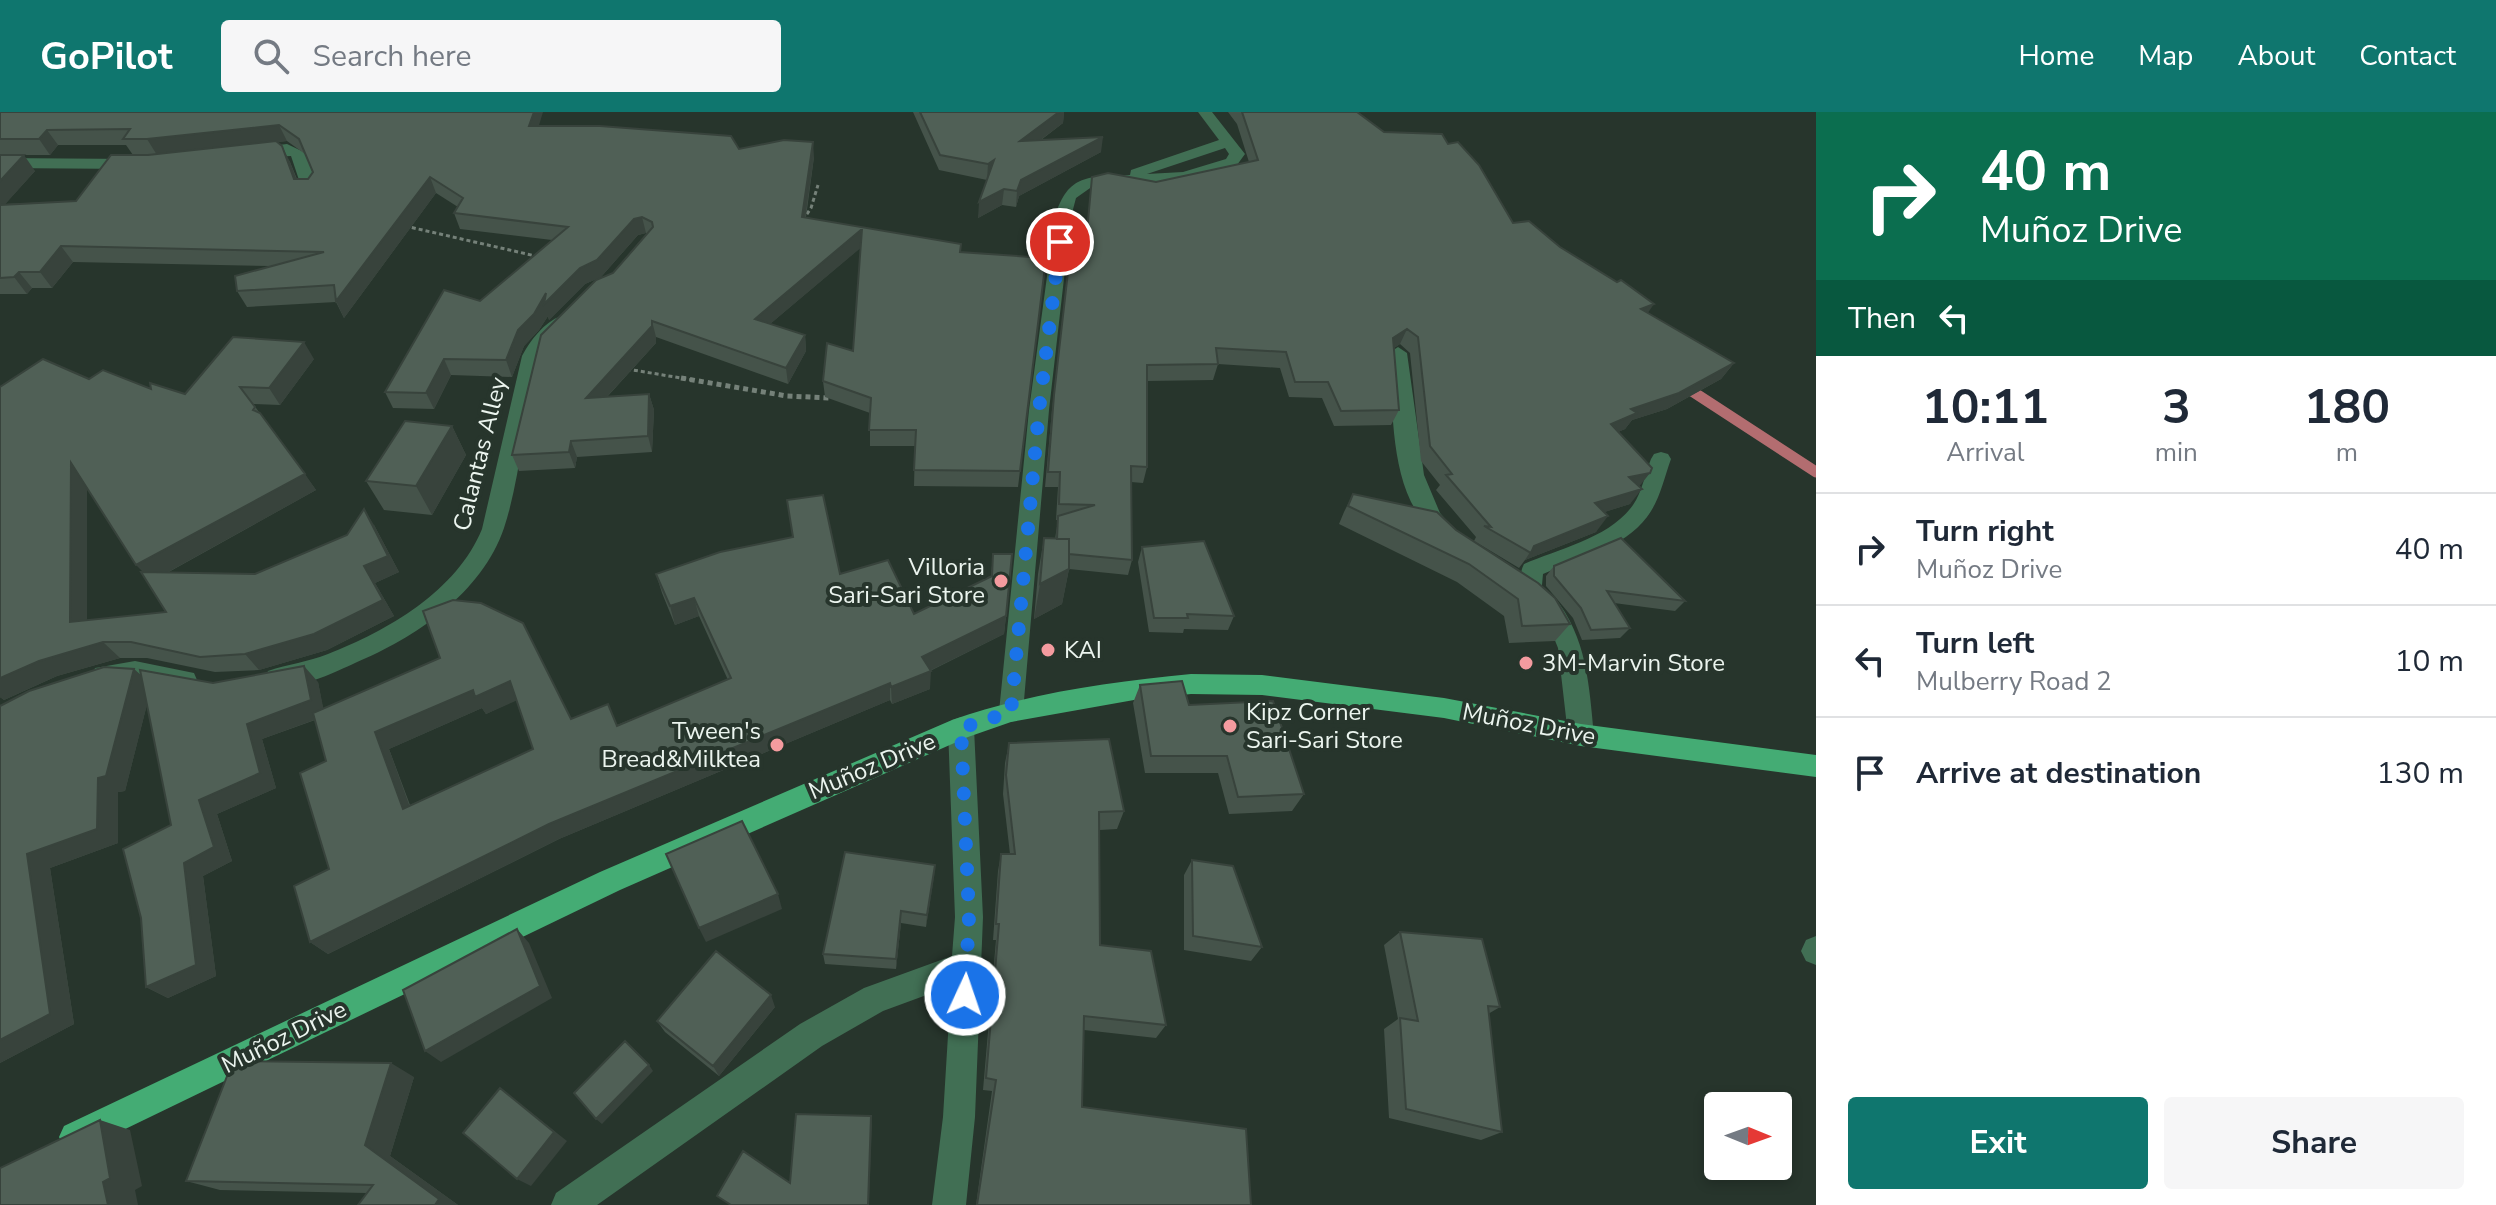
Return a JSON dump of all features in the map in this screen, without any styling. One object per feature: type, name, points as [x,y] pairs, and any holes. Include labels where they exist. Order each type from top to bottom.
[{"type":"main road","name":"Muñoz Drive","points":[[57,1145],[610,881],[961,728],[1011,712],[1134,690],[1191,684],[1262,685],[1444,708],[1581,735],[1816,766]]},
{"type":"street","points":[[1011,712],[1039,410],[1063,217],[1069,196],[1089,182],[1162,180],[1211,170],[1237,158],[1229,142],[1205,112]]},
{"type":"street","points":[[237,156],[287,149],[298,153],[310,189]]},
{"type":"street","points":[[0,163],[157,163]]},
{"type":"street","name":"Calantas Alley","points":[[255,681],[320,669],[426,613],[456,585],[482,553],[493,523],[535,348],[574,309]]},
{"type":"street","points":[[1398,353],[1404,422],[1415,486],[1426,509],[1442,530],[1463,547]]},
{"type":"street","points":[[1532,591],[1532,570],[1630,524],[1642,509],[1661,459]]},
{"type":"street","points":[[1508,578],[1549,605],[1569,642],[1581,735]]},
{"type":"street","points":[[82,682],[122,670],[147,671],[204,684]]},
{"type":"street","points":[[949,1205],[959,1117],[969,917],[961,728]]},
{"type":"street","points":[[568,1205],[811,1035],[875,999],[967,965]]},
{"type":"path","points":[[800,225],[811,208],[818,185]]},
{"type":"path","points":[[399,226],[542,258],[545,267]]},
{"type":"path","points":[[616,367],[787,396],[834,398]]},
{"type":"building","points":[[0,112],[534,112],[529,126],[600,126],[731,136],[739,149],[784,140],[813,142],[802,217],[961,244],[960,252],[1046,258],[1020,471],[914,470],[916,430],[869,430],[871,398],[823,381],[827,343],[853,351],[862,229],[755,319],[805,335],[786,368],[652,321],[652,326],[586,398],[649,394],[648,436],[571,441],[569,452],[512,455],[541,335],[596,280],[613,273],[653,227],[652,222],[642,217],[634,219],[597,260],[580,268],[544,304],[546,293],[534,314],[518,330],[506,360],[444,359],[426,393],[385,392],[444,290],[480,301],[568,227],[454,213],[463,198],[430,177],[336,301],[334,285],[237,291],[235,276],[324,252],[61,246],[40,272],[19,272],[14,277],[0,278],[0,205],[76,201],[111,155],[148,155],[276,141],[282,146],[294,179],[308,179],[313,172],[299,139],[279,125],[147,139],[123,139],[130,129],[47,130],[39,139],[0,139]]},
{"type":"building","points":[[920,112],[1059,112],[1020,141],[1103,137],[1021,180],[1017,191],[1004,189],[979,202],[994,160],[988,164],[940,155]]},
{"type":"building","points":[[1242,112],[1357,112],[1384,132],[1442,134],[1448,144],[1458,142],[1479,165],[1513,223],[1529,221],[1560,247],[1617,282],[1621,280],[1654,304],[1641,309],[1734,363],[1679,393],[1631,409],[1637,413],[1611,424],[1652,468],[1650,473],[1629,477],[1642,489],[1595,503],[1608,516],[1534,546],[1531,553],[1484,526],[1491,527],[1446,475],[1452,474],[1430,446],[1418,337],[1407,329],[1393,338],[1399,410],[1341,411],[1328,382],[1295,382],[1286,352],[1216,348],[1218,364],[1147,365],[1147,467],[1131,466],[1132,560],[1069,554],[1069,539],[1057,539],[1058,516],[1095,505],[1059,504],[1060,472],[1048,472],[1069,263],[1084,265],[1092,177],[1108,173],[1156,182],[1258,160]]},
{"type":"building","points":[[0,155],[24,155],[0,181]]},
{"type":"building","points":[[233,337],[304,342],[269,388],[240,387],[255,407],[253,410],[260,413],[305,474],[136,565],[71,463],[70,622],[166,612],[141,572],[255,574],[347,535],[364,509],[388,556],[364,566],[383,600],[314,634],[245,654],[200,657],[131,642],[103,642],[39,661],[0,678],[0,387],[43,359],[89,379],[103,370],[151,389],[150,383],[185,394]]},
{"type":"building","points":[[405,421],[452,426],[416,486],[366,481]]},
{"type":"building","points":[[1353,494],[1437,512],[1456,530],[1538,583],[1555,598],[1570,624],[1522,626],[1518,599],[1469,564],[1348,506]]},
{"type":"building","points":[[823,495],[840,574],[888,560],[914,614],[992,576],[993,554],[1012,554],[1006,616],[922,657],[931,671],[891,687],[890,683],[549,824],[310,942],[294,886],[329,869],[300,773],[326,761],[313,713],[440,658],[423,611],[453,600],[481,603],[523,623],[571,719],[608,704],[617,726],[731,678],[694,598],[670,606],[656,574],[720,552],[793,537],[787,500]],"holes":[[[510,681],[533,749],[403,809],[375,732],[473,690],[475,697]]]},
{"type":"building","points":[[1044,538],[1069,539],[1069,569],[1040,584]]},
{"type":"building","points":[[1621,538],[1685,601],[1607,591],[1630,628],[1591,630],[1581,608],[1554,576],[1554,566]]},
{"type":"building","points":[[1204,541],[1234,616],[1187,614],[1188,618],[1154,618],[1142,547]]},
{"type":"building","points":[[304,666],[311,700],[247,724],[260,773],[199,800],[214,847],[184,863],[196,965],[146,987],[141,918],[123,849],[171,825],[140,670],[213,683]]},
{"type":"building","points":[[104,667],[134,669],[106,776],[98,778],[97,829],[27,854],[50,1014],[0,1040],[0,706],[29,691]]},
{"type":"building","points":[[1182,681],[1189,705],[1273,701],[1304,794],[1238,797],[1227,756],[1151,756],[1140,685]]},
{"type":"building","points":[[1109,739],[1124,811],[1099,812],[1100,945],[1151,951],[1166,1025],[1084,1016],[1082,1107],[1246,1129],[1251,1205],[977,1205],[996,1080],[986,1078],[999,924],[996,924],[1001,854],[1015,854],[1006,775],[1009,743]]},
{"type":"building","points":[[742,821],[778,894],[699,928],[666,854]]},
{"type":"building","points":[[845,852],[935,865],[927,915],[901,911],[896,959],[823,954]]},
{"type":"building","points":[[1192,860],[1233,866],[1262,947],[1193,936]]},
{"type":"building","points":[[517,929],[540,986],[425,1051],[403,990]]},
{"type":"building","points":[[1400,932],[1482,939],[1500,1007],[1488,1006],[1502,1132],[1406,1109],[1400,1018],[1418,1021]]},
{"type":"building","points":[[716,951],[771,995],[713,1066],[657,1021]]},
{"type":"building","points":[[625,1041],[649,1065],[596,1119],[574,1093]]},
{"type":"building","points":[[233,1061],[391,1063],[365,1145],[439,1199],[435,1205],[358,1205],[373,1185],[186,1181]]},
{"type":"building","points":[[500,1088],[554,1132],[517,1179],[463,1133]]},
{"type":"building","points":[[796,1114],[871,1116],[868,1205],[731,1205],[717,1196],[743,1151],[790,1183]]},
{"type":"building","points":[[100,1120],[110,1178],[103,1182],[108,1205],[0,1205],[0,1168]]},
{"type":"waterway","points":[[1681,384],[1816,472]]},
{"type":"place","name":"Villoria Sari-Sari Store","points":[[1001,581]]},
{"type":"place","name":"KAI","points":[[1048,650]]},
{"type":"place","name":"3M-Marvin Store","points":[[1526,663]]},
{"type":"place","name":"Kipz Corner Sari-Sari Store","points":[[1230,726]]},
{"type":"place","name":"Tween's Bread&Milktea","points":[[777,745]]},
{"type":"route","points":[[965,995],[969,917],[961,728],[1011,712],[1039,410],[1060,242]]}]
